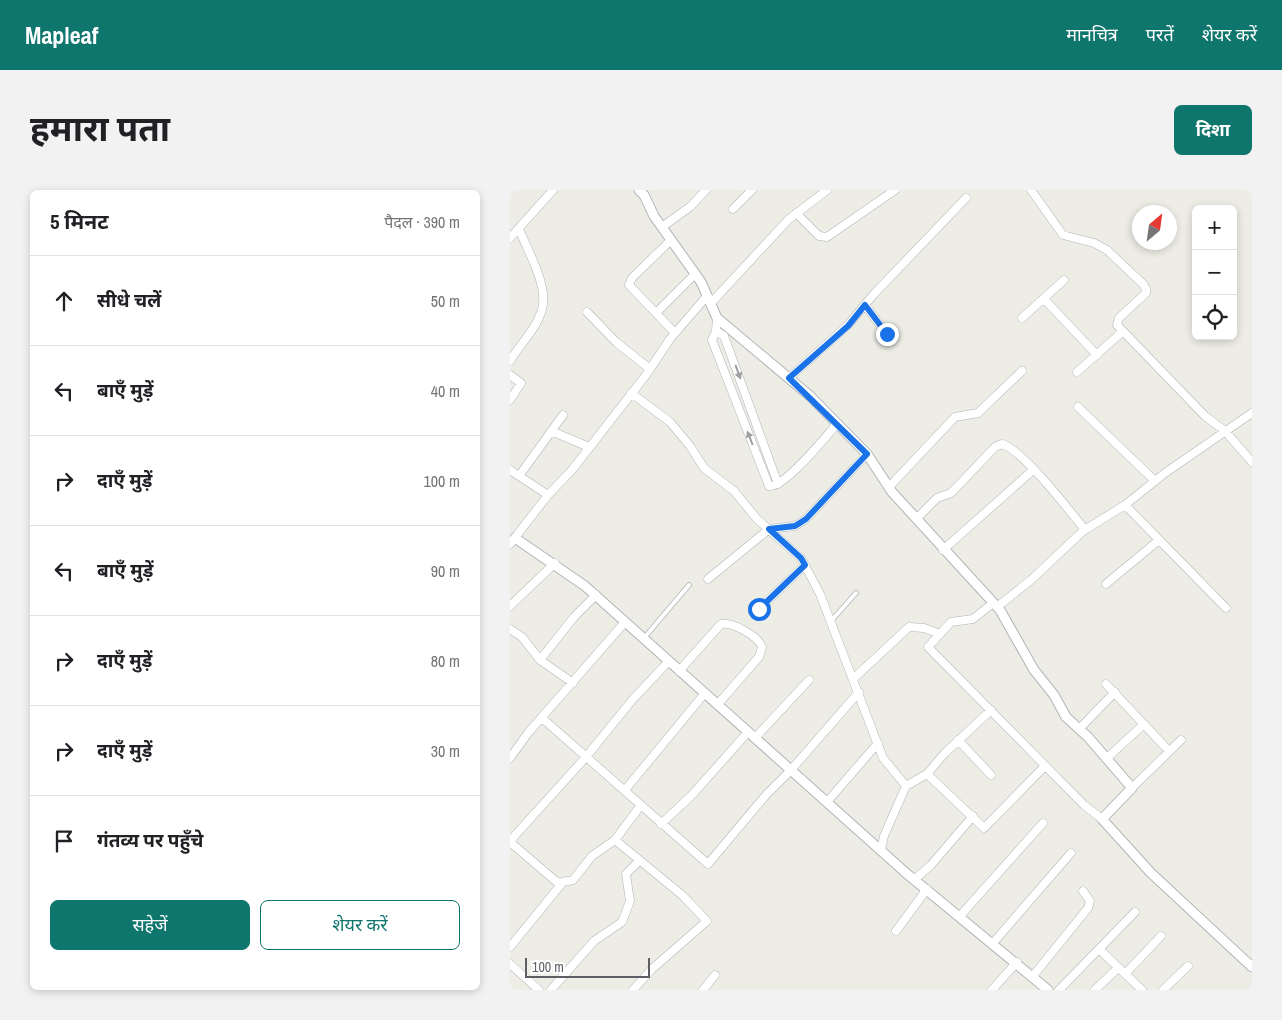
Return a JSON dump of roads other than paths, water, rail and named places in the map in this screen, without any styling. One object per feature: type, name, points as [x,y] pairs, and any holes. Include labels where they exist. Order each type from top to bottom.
[{"type":"street","points":[[510,238],[552,190]]},
{"type":"street","points":[[640,190],[670,240],[695,274],[717,318],[789,378],[867,454],[889,487],[918,518],[943,550],[995,605],[1034,670],[1054,695],[1066,717],[1107,758],[1132,788]]},
{"type":"street","points":[[662,226],[691,206],[706,190]]},
{"type":"street","points":[[733,209],[752,190]]},
{"type":"street","points":[[808,190],[814,198]]},
{"type":"street","points":[[827,190],[796,213],[675,333],[632,393],[572,470],[548,495],[512,541],[555,563],[596,595],[914,880],[1017,962],[1048,990]]},
{"type":"street","points":[[796,213],[819,236],[827,237],[895,190]]},
{"type":"street","points":[[1031,190],[1063,235],[1087,241],[1107,250],[1146,288],[1144,296],[1117,320],[1117,325],[1205,416],[1225,431],[1252,462]]},
{"type":"street","points":[[789,378],[848,326],[865,305],[966,198]]},
{"type":"street","points":[[510,361],[534,324],[544,304],[542,286],[519,229]]},
{"type":"street","points":[[670,240],[629,283],[630,288],[675,333]]},
{"type":"street","points":[[656,313],[695,274]]},
{"type":"street","points":[[1022,318],[1064,280]]},
{"type":"street","points":[[1044,299],[1097,355]]},
{"type":"street","points":[[865,305],[887,334]]},
{"type":"street","points":[[587,312],[616,342],[650,369]]},
{"type":"street","points":[[717,318],[716,331],[712,340],[767,483],[771,487],[787,478],[837,424]]},
{"type":"street","points":[[716,331],[724,336],[778,484]]},
{"type":"street","points":[[1077,372],[1122,332]]},
{"type":"street","points":[[889,487],[955,418],[978,413],[1022,371]]},
{"type":"street","points":[[510,375],[522,383],[510,400]]},
{"type":"street","points":[[632,393],[670,422],[690,446],[704,468],[734,491],[757,519],[801,558],[820,594],[883,758],[906,786]]},
{"type":"street","points":[[740,412],[751,407]]},
{"type":"street","points":[[1078,407],[1155,481]]},
{"type":"street","points":[[1252,413],[1155,481],[1125,505],[1085,530],[1031,580],[973,619],[952,622],[928,647],[1084,805],[1102,819],[1151,873],[1252,967]]},
{"type":"street","points":[[548,495],[513,473],[552,431],[563,415]]},
{"type":"street","points":[[552,431],[589,447]]},
{"type":"street","points":[[918,518],[937,498],[951,493],[998,444],[1008,446],[1033,470],[1085,530]]},
{"type":"street","points":[[708,579],[769,529],[795,526],[806,519],[867,454]]},
{"type":"street","points":[[943,550],[1033,470]]},
{"type":"street","points":[[1125,505],[1226,608]]},
{"type":"street","points":[[1106,584],[1159,540]]},
{"type":"street","points":[[510,606],[555,563]]},
{"type":"street","points":[[759,609],[805,565]]},
{"type":"street","points":[[540,660],[574,617],[596,595]]},
{"type":"street","points":[[510,758],[625,622]]},
{"type":"street","points":[[679,671],[721,624],[734,626],[756,638],[762,647],[760,657],[718,704]]},
{"type":"street","points":[[853,679],[909,627],[924,628],[940,634]]},
{"type":"street","points":[[510,629],[522,637],[540,660],[573,683]]},
{"type":"street","points":[[641,805],[614,840],[592,856],[573,880],[558,883],[510,841],[586,757],[633,699],[669,661]]},
{"type":"street","points":[[661,824],[809,680]]},
{"type":"street","points":[[1106,684],[1170,752]]},
{"type":"street","points":[[542,718],[708,864],[766,795],[791,770],[859,692]]},
{"type":"street","points":[[1079,729],[1115,692]]},
{"type":"street","points":[[625,790],[705,693]]},
{"type":"street","points":[[881,850],[884,836],[906,786],[928,774],[958,740],[991,710]]},
{"type":"street","points":[[1107,758],[1144,724]]},
{"type":"street","points":[[958,740],[991,775]]},
{"type":"street","points":[[1102,819],[1181,740]]},
{"type":"street","points":[[827,802],[878,743]]},
{"type":"street","points":[[928,774],[984,828],[1045,766]]},
{"type":"street","points":[[914,880],[930,865],[973,816]]},
{"type":"street","points":[[960,916],[1043,823]]},
{"type":"street","points":[[614,840],[682,895],[707,921],[659,963],[633,990]]},
{"type":"street","points":[[993,943],[1071,853]]},
{"type":"street","points":[[551,990],[594,941],[622,922],[630,901],[626,874],[639,861]]},
{"type":"street","points":[[510,947],[563,882]]},
{"type":"street","points":[[896,931],[927,889]]},
{"type":"street","points":[[1032,976],[1088,908],[1090,901],[1083,891]]},
{"type":"street","points":[[1059,990],[1135,912]]},
{"type":"street","points":[[1125,974],[1161,936]]},
{"type":"street","points":[[1099,949],[1140,989]]},
{"type":"street","points":[[992,990],[1017,962]]},
{"type":"street","points":[[510,964],[540,990]]},
{"type":"street","points":[[1163,990],[1188,966]]},
{"type":"street","points":[[1096,990],[1118,968]]},
{"type":"street","points":[[703,990],[715,975]]},
{"type":"lane","points":[[644,638],[689,585]]},
{"type":"lane","points":[[830,623],[856,593]]}]
